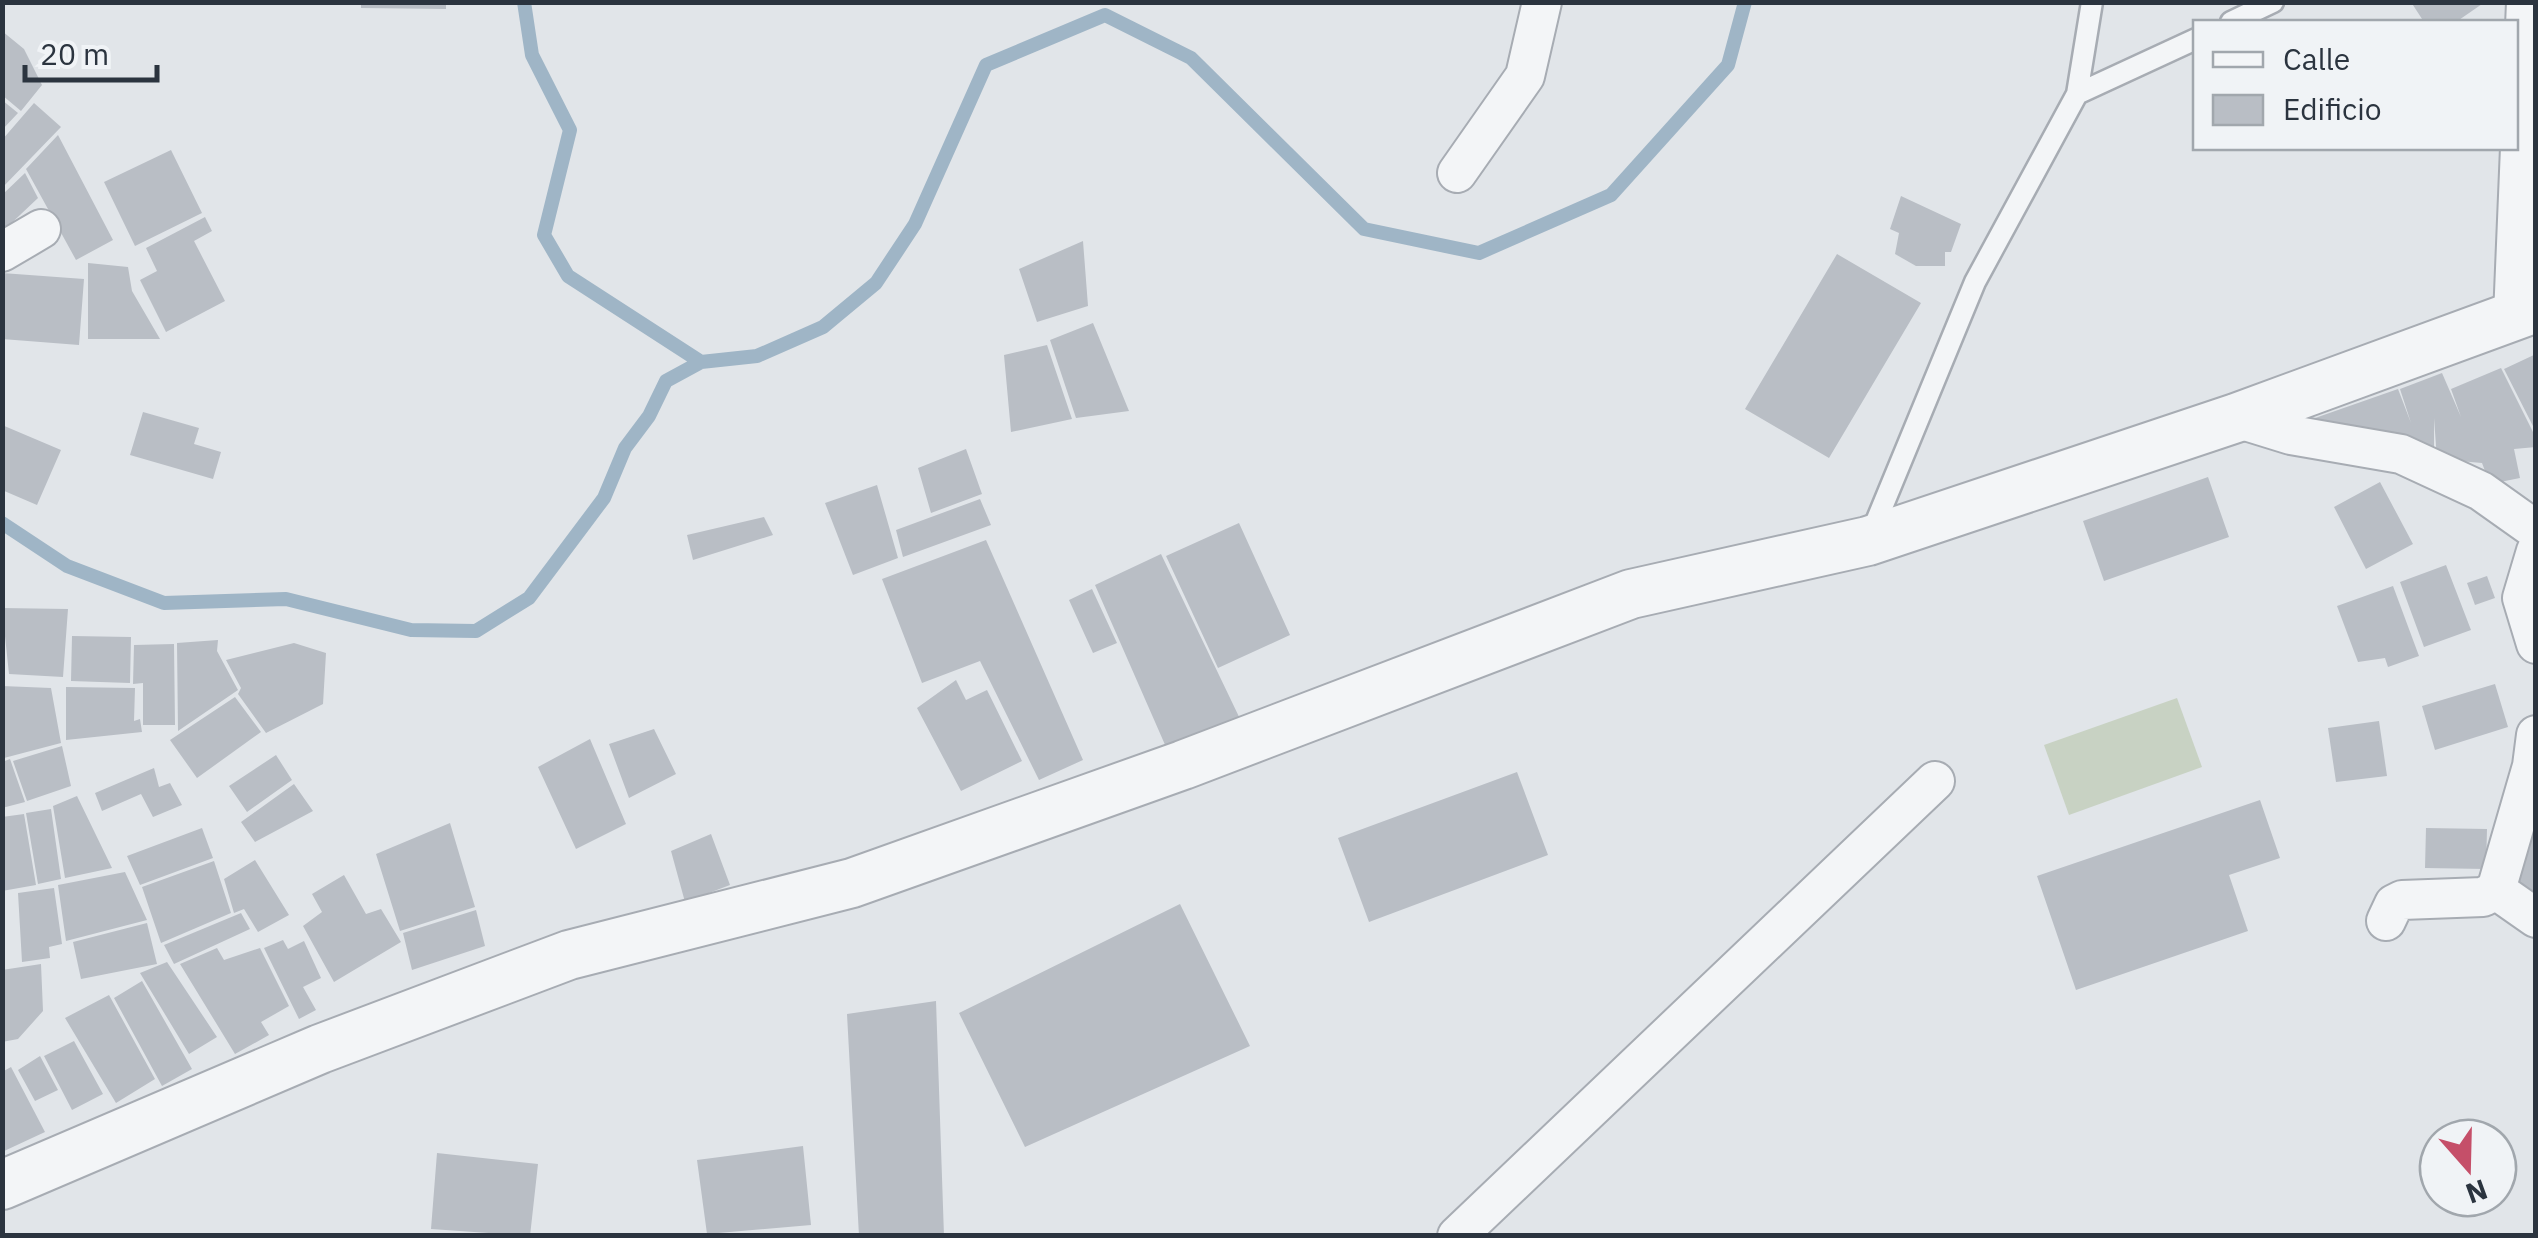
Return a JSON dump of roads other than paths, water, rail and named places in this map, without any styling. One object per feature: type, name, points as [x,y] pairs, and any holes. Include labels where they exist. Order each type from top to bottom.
[{"type":"street","points":[[1457,173],[1526,76],[1542,2]]},
{"type":"street","points":[[2,1185],[320,1049],[569,955],[852,882],[1183,764],[1631,594],[1868,541],[2236,418],[2524,313],[2526,2]]},
{"type":"street","points":[[2,252],[41,229]]},
{"type":"street","points":[[2236,418],[2291,434],[2401,454],[2481,492],[2536,530]]},
{"type":"street","points":[[2536,551],[2522,598],[2536,644]]},
{"type":"street","points":[[2386,921],[2394,904],[2402,900],[2483,898],[2496,890],[2532,766],[2536,735]]},
{"type":"street","points":[[1457,1236],[1934,781]]},
{"type":"street","points":[[2496,890],[2536,918]]},
{"type":"lane","points":[[1868,541],[1975,282],[2077,94],[2092,2]]},
{"type":"lane","points":[[2235,20],[2274,2]]},
{"type":"lane","points":[[2077,94],[2193,40]]},
{"type":"waterway","points":[[524,2],[532,55],[570,130],[544,235],[568,276],[701,362]]},
{"type":"waterway","points":[[2,523],[67,566],[164,603],[286,599],[411,630],[476,631],[529,598],[604,498],[625,448],[649,416],[666,381],[701,362],[757,356],[823,327],[876,283],[915,224],[986,65],[1105,15],[1191,58],[1364,229],[1479,253],[1611,195],[1728,65],[1745,2]]}]
